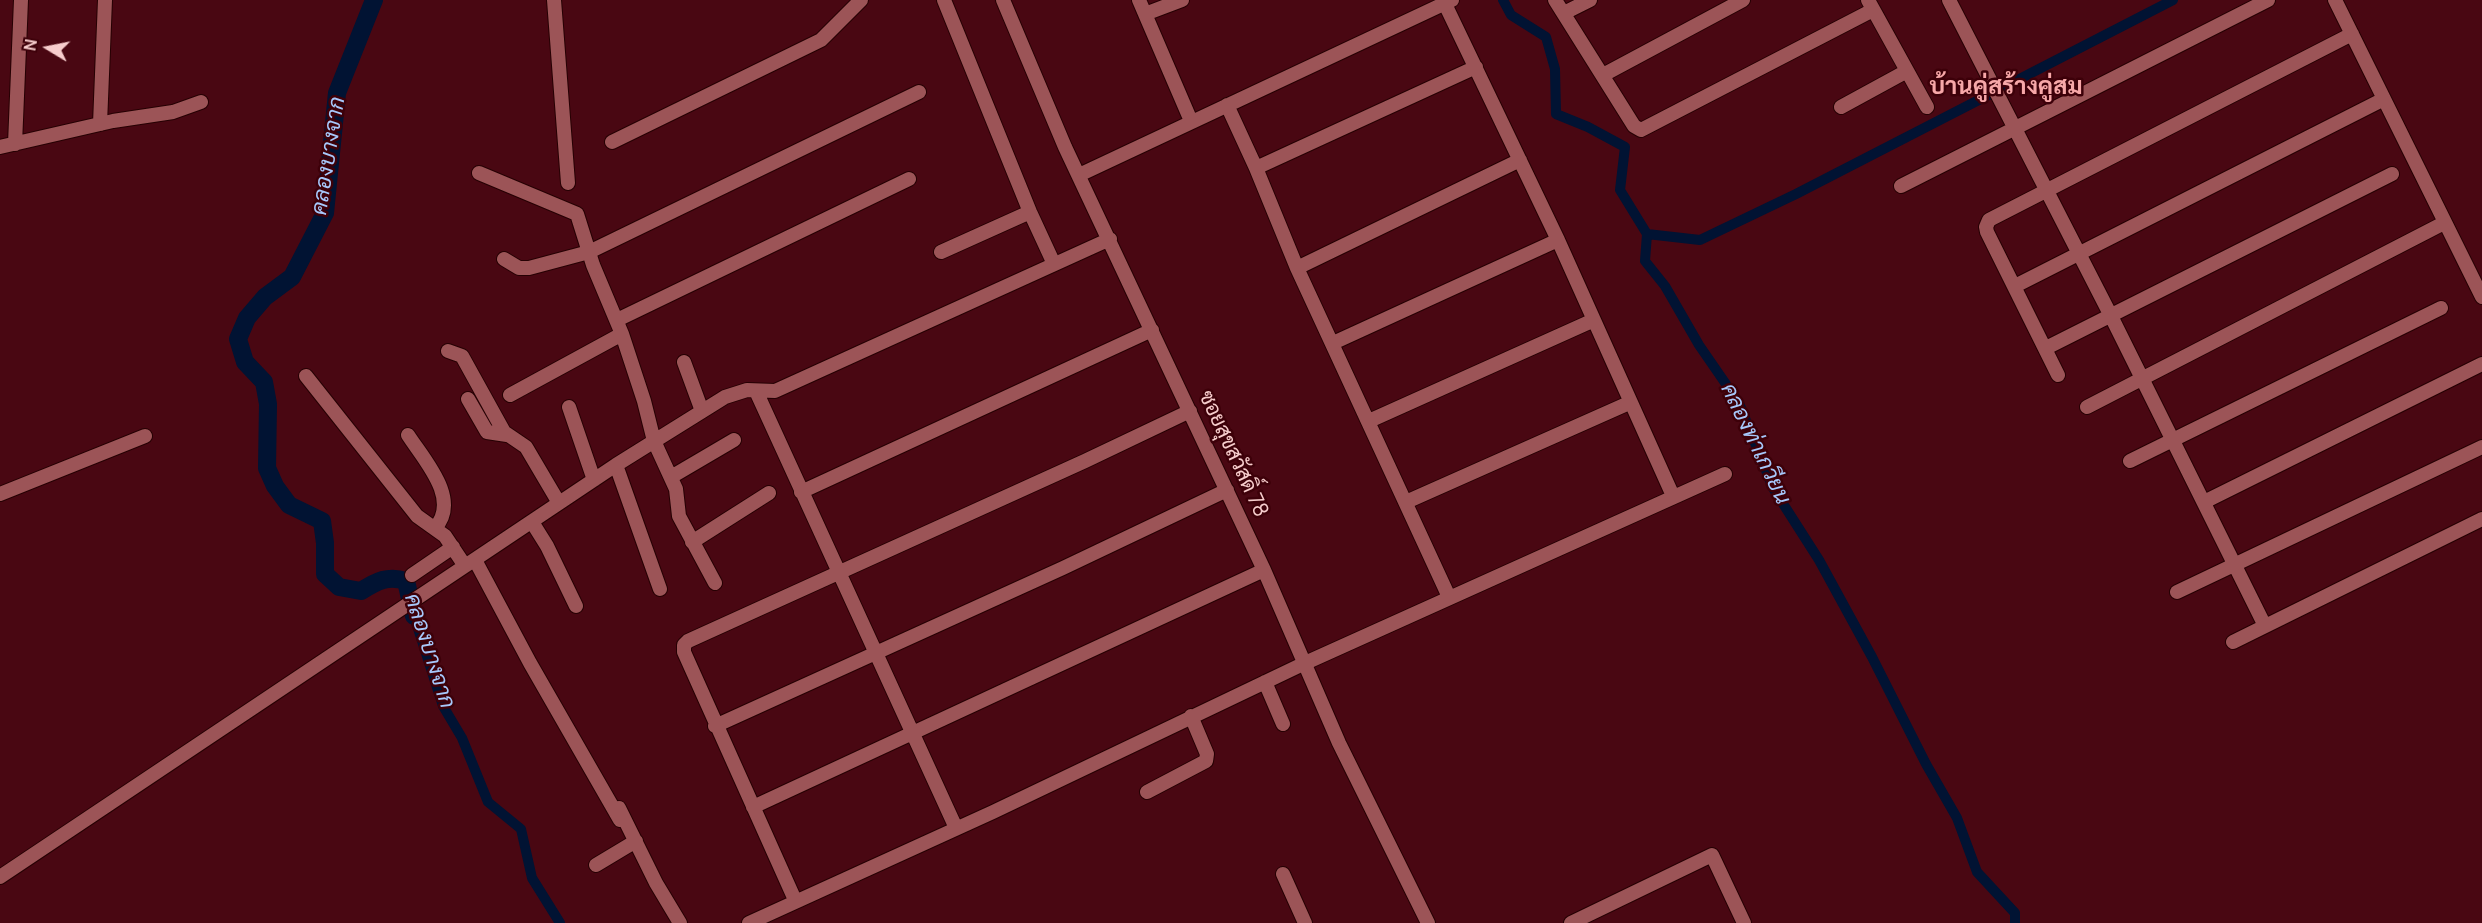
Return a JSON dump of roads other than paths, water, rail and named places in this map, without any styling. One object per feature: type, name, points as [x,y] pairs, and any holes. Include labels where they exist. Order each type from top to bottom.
[{"type":"street","points":[[15,144],[21,0]]},
{"type":"street","points":[[100,124],[105,0]]},
{"type":"street","points":[[554,0],[568,183]]},
{"type":"street","points":[[612,142],[821,40],[861,0]]},
{"type":"street","points":[[944,0],[1030,212],[1054,264]]},
{"type":"street","name":"ซอยสุขสวัสดิ์ 78","points":[[1004,0],[1079,175],[1264,570],[1339,743],[1428,923]]},
{"type":"street","points":[[1139,0],[1191,121]]},
{"type":"street","points":[[1145,14],[1182,0]]},
{"type":"street","points":[[1555,0],[1634,126],[1641,130],[1871,5],[1927,108]]},
{"type":"street","points":[[1564,13],[1590,0]]},
{"type":"street","points":[[1603,75],[1743,0]]},
{"type":"street","points":[[1949,0],[2111,316],[2265,626]]},
{"type":"street","points":[[1900,186],[2268,0]]},
{"type":"street","points":[[2335,0],[2482,297]]},
{"type":"street","points":[[1079,175],[1449,2],[1476,67],[1558,240],[1629,403],[1673,496]]},
{"type":"street","points":[[2058,375],[1987,232],[1987,224],[2047,190],[2352,34]]},
{"type":"street","points":[[1256,168],[1476,67]]},
{"type":"street","points":[[1841,107],[1907,72]]},
{"type":"street","points":[[504,259],[524,269],[539,267],[589,252],[919,92]]},
{"type":"street","points":[[2015,286],[2384,99]]},
{"type":"street","points":[[0,147],[100,124],[173,112],[201,102]]},
{"type":"street","points":[[1227,105],[1297,268],[1449,597]]},
{"type":"street","points":[[1297,268],[1520,160]]},
{"type":"street","points":[[479,173],[577,214],[589,252],[622,334],[644,400],[654,441],[678,495],[679,516],[715,584]]},
{"type":"street","points":[[2046,348],[2392,174]]},
{"type":"street","points":[[617,320],[909,179]]},
{"type":"street","points":[[941,252],[1030,212]]},
{"type":"street","points":[[2087,407],[2444,223]]},
{"type":"street","points":[[0,877],[616,465],[702,411],[740,392],[775,391],[1110,239]]},
{"type":"street","points":[[1333,343],[1558,240]]},
{"type":"street","points":[[2130,461],[2441,308]]},
{"type":"street","points":[[1369,421],[1594,320]]},
{"type":"street","points":[[801,492],[1152,330]]},
{"type":"street","points":[[510,395],[622,334]]},
{"type":"street","points":[[448,351],[462,356],[507,435]]},
{"type":"street","points":[[684,362],[702,411]]},
{"type":"street","points":[[2204,502],[2482,364]]},
{"type":"street","points":[[306,376],[417,516],[435,528],[470,563],[620,820]]},
{"type":"street","points":[[756,391],[956,828]]},
{"type":"street","points":[[468,399],[487,432],[507,435],[526,447],[559,503]]},
{"type":"street","points":[[1406,502],[1629,403]]},
{"type":"street","points":[[569,407],[594,480]]},
{"type":"street","points":[[795,900],[715,726],[684,652],[684,645],[688,641],[1190,411]]},
{"type":"street","points":[[408,435],[441,487],[444,514],[435,528]]},
{"type":"street","points":[[0,495],[145,436]]},
{"type":"street","points":[[671,477],[735,440]]},
{"type":"street","points":[[2177,592],[2482,447]]},
{"type":"street","points":[[616,465],[660,589]]},
{"type":"street","points":[[749,923],[765,919],[795,900],[956,828],[1303,664],[1725,474]]},
{"type":"street","points":[[715,726],[1063,568],[1227,490]]},
{"type":"street","points":[[692,542],[769,494]]},
{"type":"street","points":[[2233,642],[2482,519]]},
{"type":"street","points":[[532,522],[547,546],[576,606]]},
{"type":"street","points":[[412,575],[453,547]]},
{"type":"street","points":[[753,807],[1264,570]]},
{"type":"street","points":[[1265,682],[1283,724]]},
{"type":"street","points":[[1147,792],[1206,761],[1207,754],[1191,716]]},
{"type":"street","points":[[596,767],[636,840],[656,883],[680,923]]},
{"type":"street","points":[[596,865],[636,840]]},
{"type":"street","points":[[1571,923],[1712,855],[1744,923]]},
{"type":"street","points":[[1283,874],[1305,923]]},
{"type":"waterway","name":"คลองบางจาก","points":[[374,0],[337,93],[325,213],[292,277],[265,297],[247,318],[238,339],[245,362],[264,382],[268,404],[267,468],[275,486],[289,505],[322,521],[325,574],[339,587],[361,591],[383,580],[406,581],[414,616]]},
{"type":"waterway","name":"คลองท่าเกวียน","points":[[1503,0],[1511,15],[1546,37],[1555,69],[1556,114],[1588,127],[1625,147],[1620,190],[1647,234],[1645,261],[1665,286],[1699,345],[1739,403],[1773,488],[1819,560],[1872,657],[1926,764],[1957,818],[1977,872],[2015,913],[2015,923]]},
{"type":"waterway","points":[[1647,234],[1700,240],[1796,194],[2173,0]]},
{"type":"waterway","name":"คลองบางจาก","points":[[414,616],[443,706],[462,738],[488,802],[521,829],[532,878],[560,923]]},
{"type":"district","name":"บ้านคู่สร้างคู่สม","points":[[2006,87]]}]
